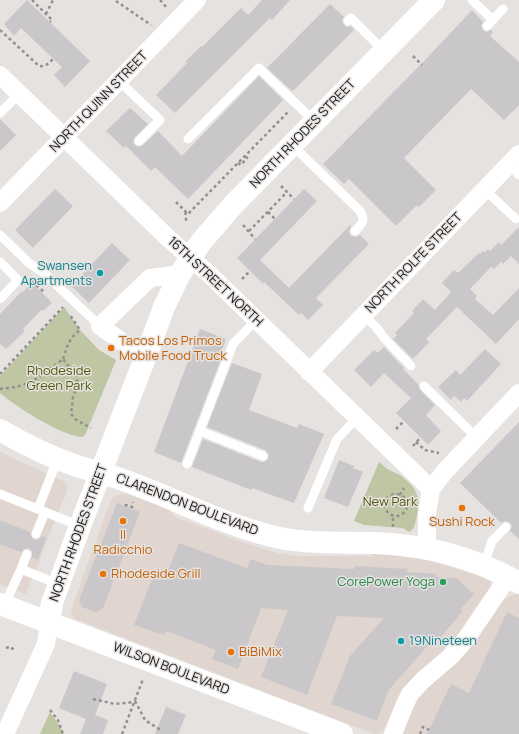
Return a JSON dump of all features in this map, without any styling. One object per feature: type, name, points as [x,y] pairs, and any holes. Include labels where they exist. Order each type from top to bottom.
[{"type":"main road","name":"NORTH RHODES STREET","points":[[49,622],[52,603],[58,584],[100,473],[164,307],[185,266],[201,242],[221,219],[434,0]]},
{"type":"main road","name":"CLARENDON BOULEVARD","points":[[0,430],[36,449],[58,458],[125,481],[231,523],[258,532],[286,539],[308,542],[398,545],[427,548],[457,555],[484,565],[514,580]]},
{"type":"main road","name":"WILSON BOULEVARD","points":[[2,605],[342,734]]},
{"type":"street","name":"NORTH QUINN STREET","points":[[0,203],[197,0]]},
{"type":"street","name":"16TH STREET NORTH","points":[[0,75],[169,239],[185,266],[209,274],[431,489]]},
{"type":"street","name":"NORTH ROLFE STREET","points":[[309,372],[485,190],[516,164]]},
{"type":"street","points":[[146,355],[125,344],[100,326],[150,278],[185,266]]},
{"type":"street","points":[[427,548],[427,514],[431,489],[441,475],[519,393]]},
{"type":"street","points":[[392,734],[410,694],[466,640],[514,580]]},
{"type":"street","name":"NORTH RHODES STREET","points":[[5,734],[46,644],[49,622]]},
{"type":"lane","points":[[472,0],[490,23],[503,9]]},
{"type":"lane","points":[[348,21],[351,18],[384,51]]},
{"type":"lane","points":[[188,139],[259,68],[315,122]]},
{"type":"lane","points":[[119,81],[160,120],[138,141]]},
{"type":"lane","points":[[0,113],[19,94]]},
{"type":"lane","points":[[292,145],[363,216],[362,223],[355,231]]},
{"type":"lane","points":[[485,190],[516,219]]},
{"type":"lane","points":[[0,235],[29,263],[46,274],[100,326]]},
{"type":"lane","points":[[0,262],[18,280],[0,299]]},
{"type":"lane","points":[[363,315],[411,366]]},
{"type":"lane","points":[[188,464],[233,344],[256,320]]},
{"type":"lane","points":[[424,386],[476,437]]},
{"type":"lane","points":[[308,508],[337,439],[356,418]]},
{"type":"lane","points":[[200,431],[263,456]]},
{"type":"lane","points":[[36,534],[41,510],[58,458]]},
{"type":"lane","points":[[0,494],[80,526]]},
{"type":"lane","points":[[484,565],[492,541],[506,527]]},
{"type":"lane","points":[[2,605],[21,569],[27,554]]},
{"type":"lane","points":[[21,569],[58,584]]},
{"type":"path","points":[[32,0],[52,20],[50,22]]},
{"type":"path","points":[[37,5],[38,0]]},
{"type":"path","points":[[46,14],[53,0]]},
{"type":"path","points":[[116,1],[164,34]]},
{"type":"path","points":[[0,30],[39,66],[47,65],[53,59]]},
{"type":"path","points":[[413,56],[422,65]]},
{"type":"path","points":[[176,202],[188,214],[288,112]]},
{"type":"path","points":[[238,163],[240,165],[245,163],[247,158],[245,156]]},
{"type":"path","points":[[281,186],[294,199]]},
{"type":"path","points":[[248,231],[287,192]]},
{"type":"path","points":[[186,212],[184,215],[187,223]]},
{"type":"path","points":[[268,212],[275,219]]},
{"type":"path","points":[[243,225],[255,238]]},
{"type":"path","points":[[242,279],[250,271]]},
{"type":"path","points":[[0,374],[64,307],[80,330],[69,341],[63,359],[30,382],[20,386],[0,389]]},
{"type":"path","points":[[63,359],[75,375],[78,384],[73,397],[71,414],[77,421],[91,428]]},
{"type":"path","points":[[396,429],[404,421]]},
{"type":"path","points":[[413,446],[420,438]]},
{"type":"path","points":[[416,442],[424,450],[439,453]]},
{"type":"path","points":[[400,495],[404,488]]},
{"type":"path","points":[[393,494],[400,495],[406,500],[407,508],[401,514],[393,515],[386,509],[387,500],[393,494]]},
{"type":"path","points":[[125,506],[126,504],[132,507],[134,501]]},
{"type":"path","points":[[393,515],[393,528]]},
{"type":"path","points":[[9,647],[16,650]]},
{"type":"path","points":[[122,733],[143,679]]},
{"type":"path","points":[[93,699],[115,704],[135,702]]},
{"type":"path","points":[[135,702],[145,720],[162,731]]},
{"type":"path","points":[[50,710],[58,720],[63,734]]},
{"type":"path","points":[[420,734],[423,727],[429,730]]},
{"type":"shaded area","points":[[0,451],[59,479],[66,483],[67,487],[66,493],[26,594],[0,584]]},
{"type":"shaded area","points":[[126,494],[169,509],[175,517],[239,541],[277,553],[297,556],[371,556],[375,552],[403,553],[407,557],[429,560],[469,573],[473,572],[490,580],[491,588],[472,619],[395,706],[384,730],[379,734],[374,734],[75,619],[71,610],[110,502],[113,497]]},
{"type":"shaded area","points":[[519,592],[519,734],[400,734],[418,698],[501,601]]},
{"type":"green space","name":"Rhodeside Green Park","points":[[64,307],[80,330],[99,350],[116,360],[83,437],[74,436],[52,427],[28,413],[0,393],[0,376]]},
{"type":"green space","name":"New Park","points":[[379,462],[388,469],[399,474],[414,488],[418,498],[418,509],[414,527],[409,532],[403,528],[364,525],[354,521]]},
{"type":"green space","points":[[50,712],[63,731],[63,734],[40,734]]},
{"type":"building","points":[[27,0],[90,61],[65,87],[54,75],[62,67],[21,28],[14,36],[4,24]]},
{"type":"building","points":[[262,0],[290,0],[272,20],[270,18],[175,113],[156,95],[187,63],[185,62],[241,8],[248,15]]},
{"type":"building","points":[[330,4],[344,17],[342,20],[344,25],[347,27],[351,26],[354,30],[292,91],[267,68]]},
{"type":"building","points":[[472,10],[483,22],[481,25],[483,30],[486,32],[491,30],[493,32],[490,36],[519,62],[519,105],[504,120],[471,89],[404,158],[436,190],[419,207],[417,205],[396,226],[349,179],[344,184],[323,164]]},
{"type":"building","points":[[259,76],[283,100],[188,199],[155,167],[151,171],[126,146],[124,148],[106,131],[130,108],[148,124],[135,137],[133,142],[135,145],[138,147],[143,145],[158,131],[182,156]]},
{"type":"building","points":[[0,119],[16,135],[0,151]]},
{"type":"building","name":"Swansen Apartments","points":[[55,189],[73,206],[33,248],[15,230]]},
{"type":"building","points":[[304,189],[317,201],[260,260],[289,288],[350,225],[349,232],[351,236],[356,237],[360,235],[369,244],[316,298],[323,305],[308,320],[301,313],[299,315],[264,282],[263,284],[237,258]]},
{"type":"building","points":[[519,227],[519,264],[511,256],[503,264],[501,262],[494,269],[491,267],[470,289],[477,296],[475,299],[493,315],[519,288],[519,319],[496,344],[457,307],[426,339],[429,342],[413,359],[393,339],[397,335],[395,333],[414,313],[412,311],[423,299],[435,310],[451,292],[442,283],[454,270],[458,273],[479,253],[480,254],[483,251],[485,252],[488,249],[490,251],[499,242],[501,245]]},
{"type":"building","name":"Swansen Apartments","points":[[112,243],[130,260],[89,303],[71,286]]},
{"type":"building","points":[[32,282],[52,303],[43,311],[41,310],[23,329],[25,331],[6,349],[0,344],[0,314]]},
{"type":"building","points":[[200,329],[226,339],[219,358],[221,359],[181,463],[154,452]]},
{"type":"building","points":[[384,347],[418,384],[420,390],[435,405],[426,415],[441,431],[428,445],[396,413],[411,398],[384,373],[371,387],[354,370],[374,350],[378,353]]},
{"type":"building","points":[[485,349],[501,364],[467,401],[464,398],[461,402],[454,396],[451,400],[438,387],[456,370],[460,375]]},
{"type":"building","points":[[232,363],[262,374],[249,410],[297,428],[299,424],[324,434],[294,503],[252,488],[251,490],[192,467],[203,439],[261,462],[268,459],[269,455],[265,450],[207,427]]},
{"type":"building","points":[[519,422],[519,539],[510,531],[512,526],[510,523],[505,521],[501,523],[460,483]]},
{"type":"building","points":[[339,460],[354,466],[353,468],[363,472],[348,507],[324,498]]},
{"type":"building","name":"Rhodeside Grill","points":[[117,503],[140,512],[103,608],[96,612],[82,607],[79,600]]},
{"type":"building","points":[[0,520],[30,532],[31,537],[34,540],[39,539],[42,536],[46,538],[38,559],[32,557],[32,551],[29,548],[24,549],[21,552],[0,544]]},
{"type":"building","name":"19Nineteen","points":[[179,543],[247,568],[251,559],[267,565],[354,569],[355,566],[407,569],[407,572],[437,574],[436,577],[456,578],[474,594],[460,610],[463,611],[432,647],[429,644],[388,691],[377,721],[331,704],[350,656],[384,618],[337,616],[307,695],[261,677],[288,610],[261,608],[238,669],[212,659],[216,650],[166,631],[164,635],[134,625],[154,574],[165,578]]},
{"type":"building","points":[[507,612],[519,618],[519,734],[427,734],[451,684],[469,693]]},
{"type":"building","points":[[74,671],[107,684],[95,715],[108,720],[103,734],[80,734],[86,719],[59,708]]},
{"type":"building","points":[[166,707],[186,715],[178,734],[155,734]]},
{"type":"place","name":"Swansen Apartments","points":[[100,273]]},
{"type":"place","name":"Tacos Los Primos Mobile Food Truck","points":[[111,348]]},
{"type":"place","name":"Sushi Rock","points":[[462,508]]},
{"type":"place","name":"Il Radicchio","points":[[123,521]]},
{"type":"place","name":"Rhodeside Grill","points":[[103,574]]},
{"type":"place","name":"CorePower Yoga","points":[[443,582]]},
{"type":"place","name":"19Nineteen","points":[[401,641]]},
{"type":"place","name":"BiBiMix","points":[[231,652]]}]
